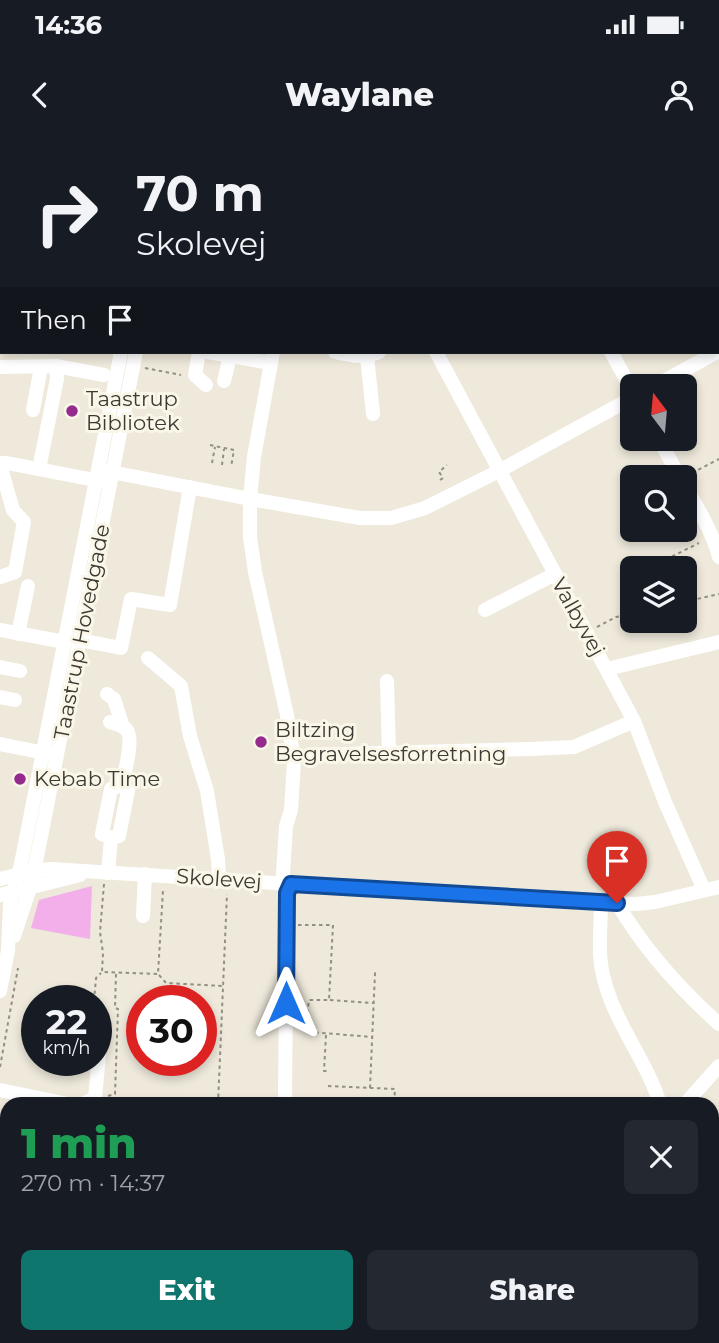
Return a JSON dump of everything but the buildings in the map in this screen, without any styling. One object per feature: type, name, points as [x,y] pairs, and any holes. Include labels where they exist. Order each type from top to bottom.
[{"type":"street","name":"Taastrup Hovedgade","points":[[8,951],[10,904],[7,894],[18,874],[80,640],[121,354]]},
{"type":"street","points":[[199,354],[200,380]]},
{"type":"street","points":[[224,381],[230,354],[272,357],[254,457],[250,537],[254,572],[288,715],[294,762],[291,810],[286,826],[285,1097]]},
{"type":"street","points":[[373,354],[373,414]]},
{"type":"street","name":"Valbyvej","points":[[437,354],[634,722],[665,802],[704,890]]},
{"type":"street","points":[[612,354],[623,374]]},
{"type":"street","points":[[676,374],[713,354]]},
{"type":"street","name":"Taastrup Hovedgade","points":[[0,991],[8,951],[30,888],[53,779],[51,754],[65,642],[135,359]]},
{"type":"street","points":[[0,367],[48,367],[104,375]]},
{"type":"street","points":[[39,469],[57,379],[48,367]]},
{"type":"street","points":[[33,410],[48,367]]},
{"type":"street","points":[[0,577],[15,572],[24,522],[13,510],[0,464],[190,487],[360,518],[391,518],[425,508],[620,405]]},
{"type":"street","points":[[80,640],[121,648],[131,599],[170,606],[190,487]]},
{"type":"street","points":[[697,507],[713,537],[719,557]]},
{"type":"street","points":[[485,611],[555,574]]},
{"type":"street","points":[[18,634],[28,586]]},
{"type":"street","name":"Taastrup Hovedgade","points":[[0,630],[65,642]]},
{"type":"street","points":[[607,669],[719,642]]},
{"type":"street","points":[[148,658],[181,686],[190,736],[207,791],[223,879]]},
{"type":"street","points":[[0,667],[20,671]]},
{"type":"street","points":[[387,681],[389,753]]},
{"type":"street","points":[[102,872],[111,838],[120,836],[128,791],[116,787],[130,741],[128,733],[117,724],[114,699],[107,694]]},
{"type":"street","points":[[0,697],[15,700]]},
{"type":"street","points":[[309,755],[574,747],[634,722]]},
{"type":"street","points":[[0,744],[51,754]]},
{"type":"street","name":"Skolevej","points":[[0,879],[50,869],[223,879],[287,886],[636,904],[719,887]]},
{"type":"street","name":"Skolevej","points":[[7,894],[102,872]]},
{"type":"street","points":[[143,916],[145,874]]},
{"type":"street","points":[[601,903],[600,957],[603,977],[609,997],[657,1097]]},
{"type":"street","points":[[617,903],[674,980],[719,1024]]},
{"type":"street","points":[[691,1097],[719,1066]]},
{"type":"street","points":[[95,1097],[97,1076]]},
{"type":"street","points":[[0,1090],[34,1097]]},
{"type":"path","points":[[135,359],[200,380]]},
{"type":"path","points":[[210,445],[234,450],[231,467]]},
{"type":"path","points":[[212,463],[215,446]]},
{"type":"path","points":[[222,465],[225,448]]},
{"type":"path","points":[[697,470],[719,459]]},
{"type":"path","points":[[440,480],[443,478],[439,472],[447,465]]},
{"type":"path","points":[[674,556],[713,537]]},
{"type":"path","points":[[697,599],[719,594]]},
{"type":"path","points":[[587,632],[620,616]]},
{"type":"path","points":[[309,724],[335,724]]},
{"type":"path","points":[[53,779],[116,787]]},
{"type":"path","points":[[95,985],[96,978],[102,972],[102,872]]},
{"type":"path","points":[[163,875],[158,974],[166,983],[223,986]]},
{"type":"path","points":[[218,1097],[223,986],[223,879]]},
{"type":"path","points":[[286,925],[333,925],[329,1000]]},
{"type":"path","points":[[0,1067],[19,966]]},
{"type":"path","points":[[331,970],[336,971]]},
{"type":"path","points":[[102,972],[158,974]]},
{"type":"path","points":[[100,1097],[115,1094],[118,1009],[115,1008],[116,972]]},
{"type":"path","points":[[370,1088],[375,973],[372,973]]},
{"type":"path","points":[[372,1037],[311,1032],[306,1024],[309,1000],[374,1003]]},
{"type":"path","points":[[326,1034],[324,1071],[329,1071]]},
{"type":"path","points":[[328,1086],[395,1089],[394,1097]]},
{"type":"shaded area","points":[[92,886],[90,939],[31,928],[39,900]]},
{"type":"place","name":"Taastrup Bibliotek","points":[[72,411]]},
{"type":"place","name":"Biltzing Begravelsesforretning","points":[[261,742]]},
{"type":"place","name":"Kebab Time","points":[[20,779]]},
{"type":"route","points":[[286,1003],[287,893],[291,884],[617,903]]}]
